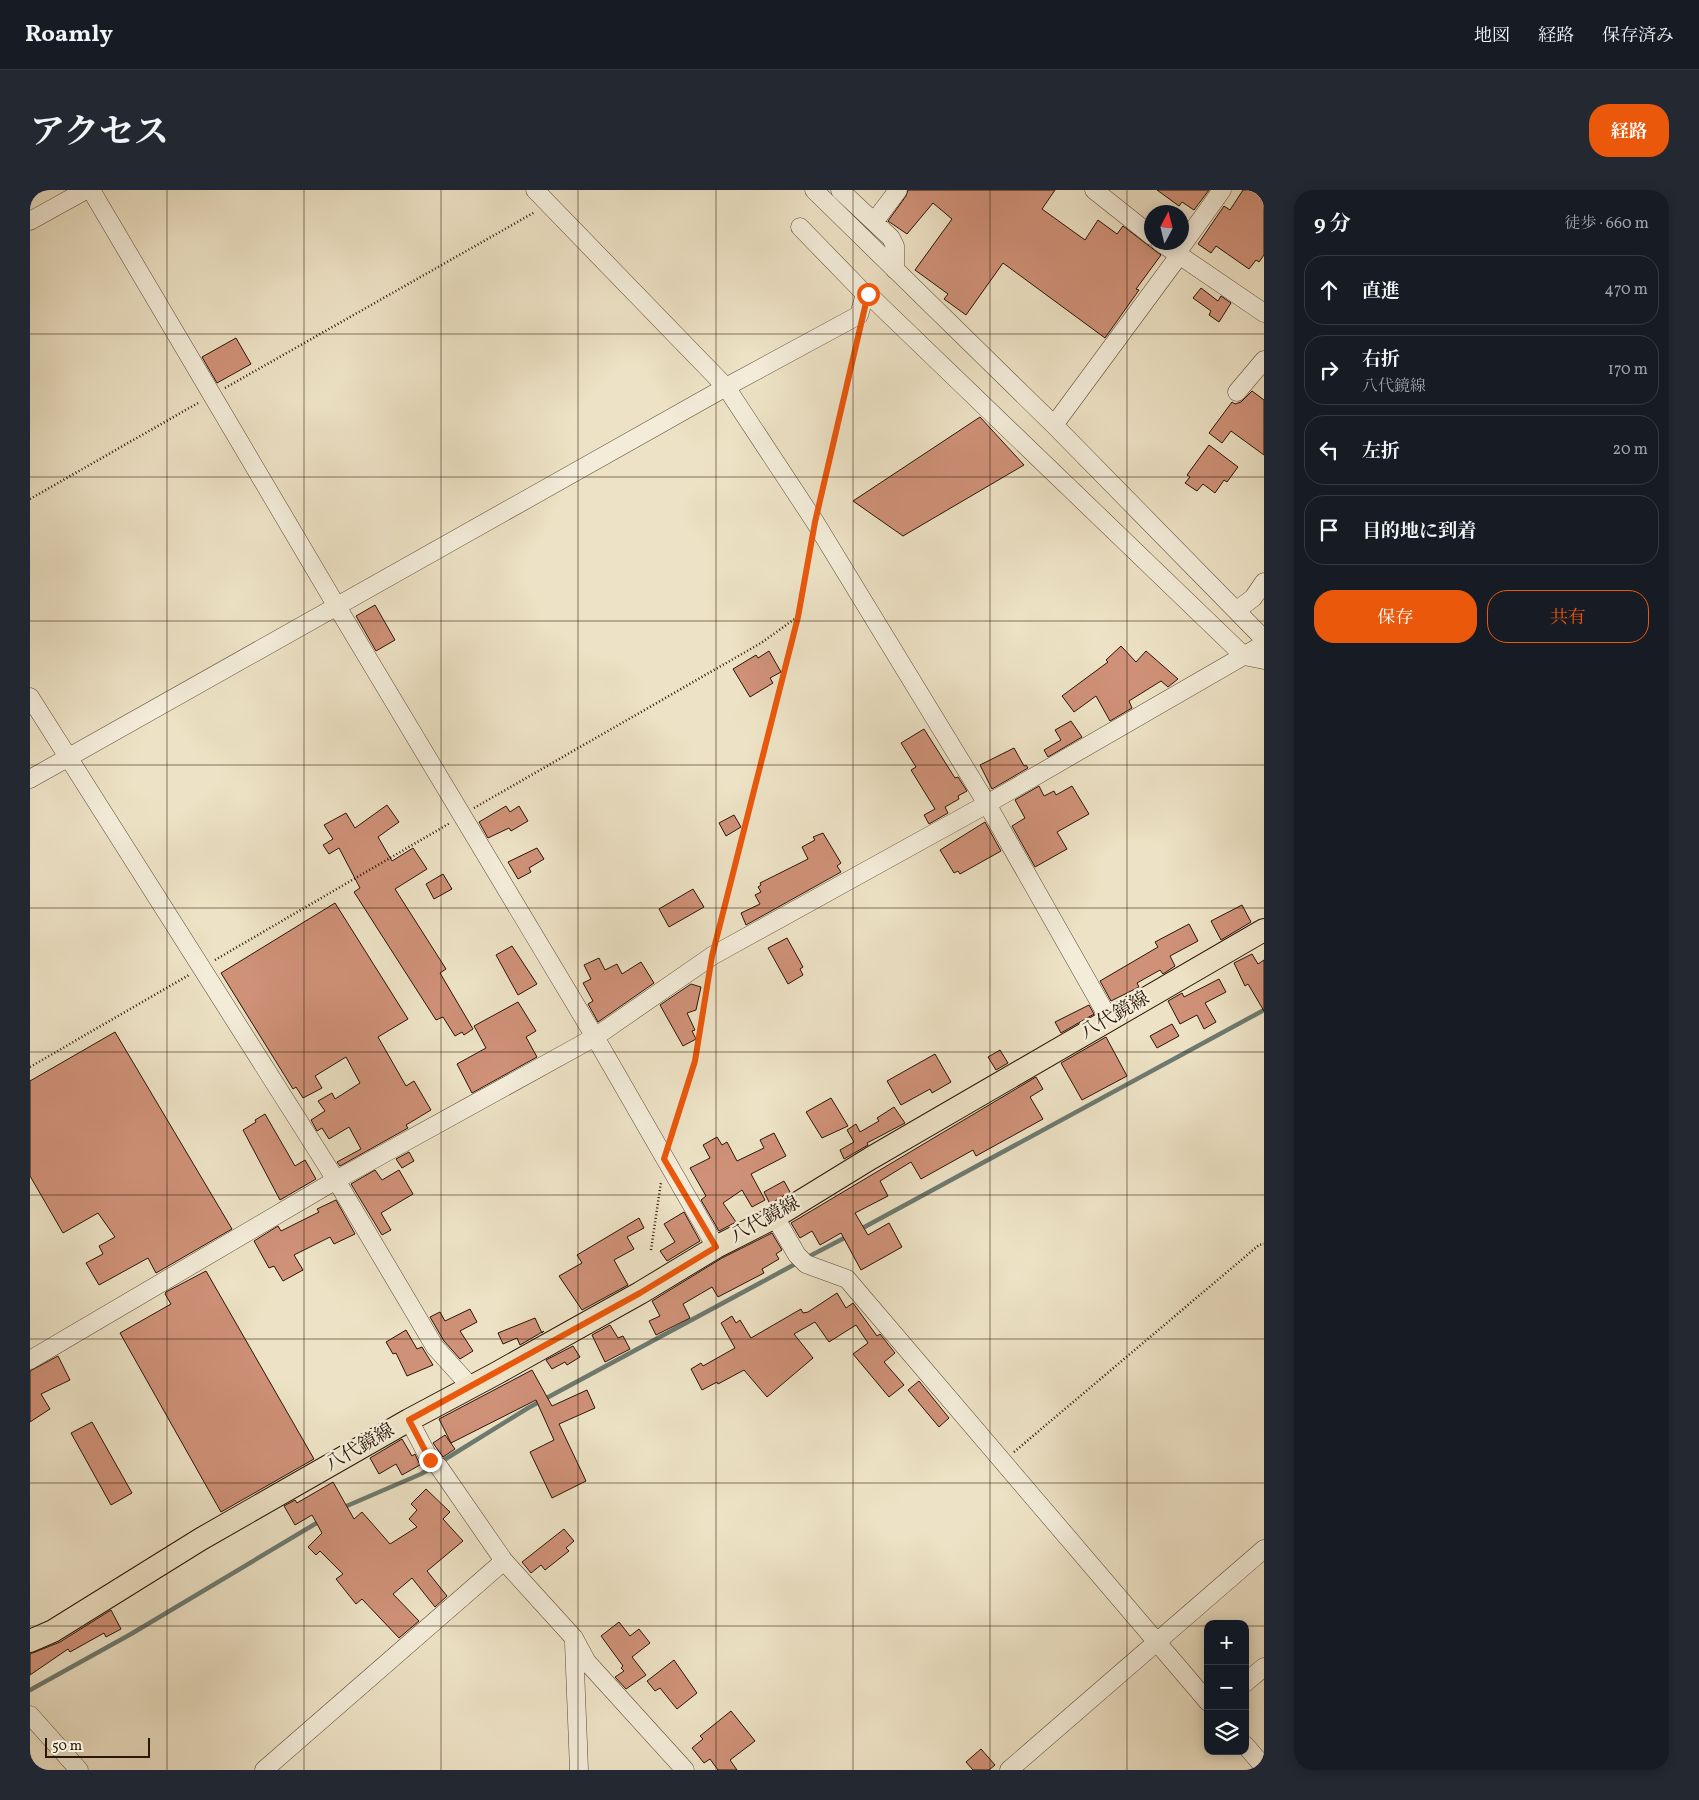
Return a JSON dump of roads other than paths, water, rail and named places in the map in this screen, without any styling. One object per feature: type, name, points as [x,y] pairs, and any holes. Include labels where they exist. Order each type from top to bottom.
[{"type":"main road","name":"八代鏡線","points":[[31,1639],[53,1631],[201,1539],[409,1420],[640,1293],[716,1247],[775,1217],[1109,1019],[1264,930]]},
{"type":"street","points":[[30,221],[86,190]]},
{"type":"street","points":[[91,190],[336,605],[595,1037],[716,1247]]},
{"type":"street","points":[[535,190],[726,387],[815,522],[986,804],[1109,1019]]},
{"type":"street","points":[[814,190],[1054,425],[1264,639]]},
{"type":"street","points":[[840,190],[896,246],[895,270]]},
{"type":"street","points":[[874,222],[898,190]]},
{"type":"street","points":[[1094,190],[1144,230]]},
{"type":"street","points":[[1054,425],[1178,257],[1176,254],[1222,190]]},
{"type":"street","points":[[30,779],[336,605],[726,387],[859,315],[865,294],[800,227]]},
{"type":"street","points":[[1170,250],[1264,313]]},
{"type":"street","points":[[868,294],[1244,656],[1264,660]]},
{"type":"street","points":[[1238,392],[1264,360]]},
{"type":"street","points":[[1237,610],[1253,598],[1264,582]]},
{"type":"street","points":[[30,1360],[336,1180],[595,1037],[712,956],[986,804],[1264,644]]},
{"type":"street","points":[[30,698],[203,967],[336,1180],[435,1347],[470,1387]]},
{"type":"street","points":[[775,1217],[801,1260],[847,1279],[1204,1697]]},
{"type":"street","points":[[409,1420],[434,1463],[504,1562],[574,1638],[587,1662],[685,1770]]},
{"type":"street","points":[[1009,1770],[1264,1549]]},
{"type":"street","points":[[264,1770],[504,1562]]},
{"type":"street","points":[[574,1638],[579,1770]]},
{"type":"street","points":[[1249,1679],[1264,1667]]},
{"type":"street","points":[[30,1715],[79,1770]]},
{"type":"street","points":[[1249,1750],[1264,1767]]},
{"type":"waterway","points":[[859,1230],[1264,1010]]},
{"type":"waterway","points":[[806,1258],[848,1236]]},
{"type":"waterway","points":[[439,1463],[528,1408],[799,1262]]},
{"type":"waterway","points":[[342,1508],[433,1467]]},
{"type":"waterway","points":[[30,1690],[131,1634],[320,1521]]}]
